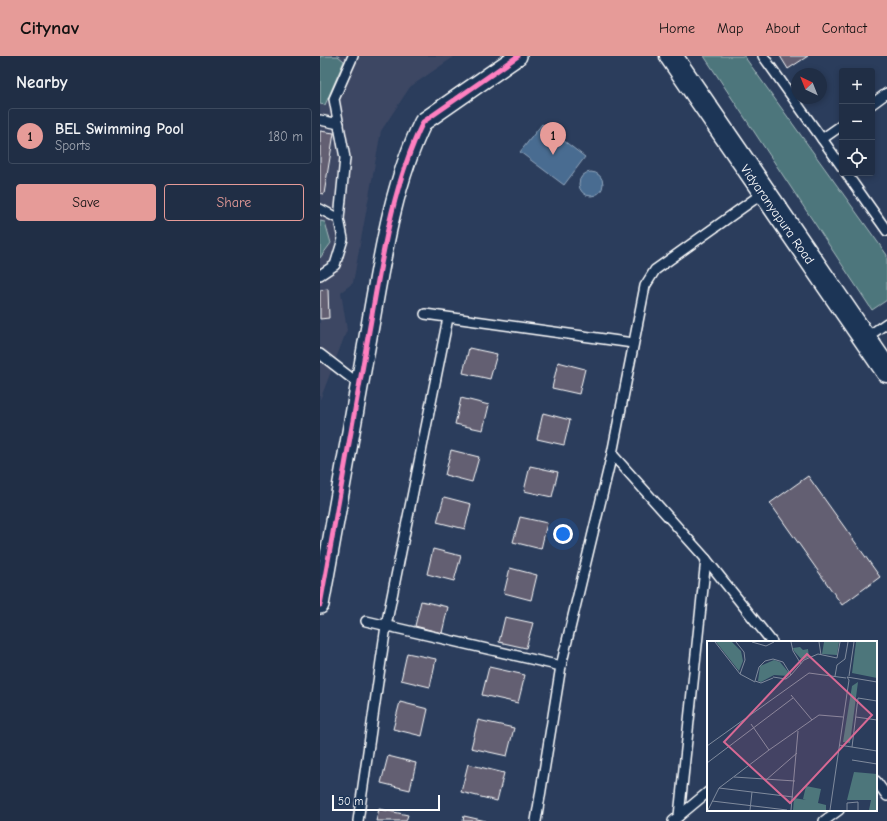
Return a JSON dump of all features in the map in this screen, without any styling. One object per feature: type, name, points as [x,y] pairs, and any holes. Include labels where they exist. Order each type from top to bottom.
[{"type":"main road","name":"Vidyaranyapura Road","points":[[671,56],[763,193],[887,372]]},
{"type":"street","points":[[320,605],[359,384],[390,221],[415,139],[423,122],[518,56]]},
{"type":"lane","points":[[320,275],[334,265],[343,239],[339,219],[345,158],[334,99],[353,56]]},
{"type":"lane","points":[[763,56],[839,163]]},
{"type":"lane","points":[[875,102],[887,94]]},
{"type":"lane","points":[[320,120],[339,124]]},
{"type":"lane","points":[[822,139],[839,128]]},
{"type":"lane","points":[[848,176],[887,231]]},
{"type":"lane","points":[[536,821],[561,666],[612,454],[645,286],[655,270],[763,193]]},
{"type":"lane","points":[[320,209],[339,219]]},
{"type":"lane","points":[[425,314],[633,343]]},
{"type":"lane","points":[[358,821],[386,626],[448,318]]},
{"type":"lane","points":[[864,339],[887,323]]},
{"type":"lane","points":[[320,354],[359,384]]},
{"type":"lane","points":[[612,454],[706,559],[771,641]]},
{"type":"lane","points":[[676,819],[706,559]]},
{"type":"lane","points":[[366,621],[561,666]]},
{"type":"lane","points":[[877,783],[887,796]]},
{"type":"lane","points":[[676,819],[707,793]]},
{"type":"lane","points":[[824,821],[838,811]]},
{"type":"shaded area","points":[[320,56],[455,56],[410,87],[381,131],[353,283],[341,292],[347,330],[320,400]]},
{"type":"shaded area","points":[[542,124],[585,157],[564,185],[520,152]]},
{"type":"shaded area","points":[[591,172],[596,173],[602,179],[602,189],[596,195],[591,196],[586,195],[580,189],[579,184],[580,179],[586,173]]},
{"type":"green space","points":[[320,56],[338,56],[344,61],[325,105],[320,104]]},
{"type":"green space","points":[[704,56],[744,56],[887,255],[887,300],[872,310]]},
{"type":"green space","points":[[320,221],[325,222],[331,243],[320,258]]},
{"type":"building","points":[[780,56],[808,56],[788,69]]},
{"type":"building","points":[[320,131],[334,133],[324,194],[320,193]]},
{"type":"building","points":[[328,289],[329,318],[320,319],[320,290]]},
{"type":"building","points":[[469,348],[497,354],[490,379],[463,373]]},
{"type":"building","points":[[558,362],[585,369],[579,394],[552,388]]},
{"type":"building","points":[[461,398],[489,405],[483,430],[455,424]]},
{"type":"building","points":[[543,413],[570,420],[564,445],[537,439]]},
{"type":"building","points":[[451,450],[479,457],[472,482],[445,475]]},
{"type":"building","points":[[530,466],[558,472],[552,497],[524,491]]},
{"type":"building","points":[[808,476],[880,577],[842,605],[770,503]]},
{"type":"building","points":[[444,497],[471,504],[465,529],[437,522]]},
{"type":"building","points":[[520,517],[547,523],[541,549],[513,542]]},
{"type":"building","points":[[433,549],[461,556],[454,581],[427,574]]},
{"type":"building","points":[[510,568],[537,575],[531,600],[504,593]]},
{"type":"building","points":[[421,601],[448,607],[442,633],[415,626]]},
{"type":"building","points":[[505,617],[533,623],[526,648],[499,642]]},
{"type":"building","points":[[407,653],[436,659],[430,687],[401,680]]},
{"type":"building","points":[[489,667],[525,675],[518,703],[482,695]]},
{"type":"building","points":[[400,702],[428,709],[422,736],[393,729]]},
{"type":"building","points":[[478,720],[514,728],[507,756],[471,748]]},
{"type":"building","points":[[388,756],[416,763],[410,790],[381,783]]},
{"type":"building","points":[[468,764],[504,773],[497,801],[461,792]]},
{"type":"building","points":[[379,809],[408,815],[406,821],[376,821]]},
{"type":"building","points":[[464,816],[486,821],[463,821]]},
{"type":"cycle path","points":[[320,605],[388,227],[412,147],[423,122],[518,56]]},
{"type":"place","name":"BEL Swimming Pool","points":[[553,155]]}]
